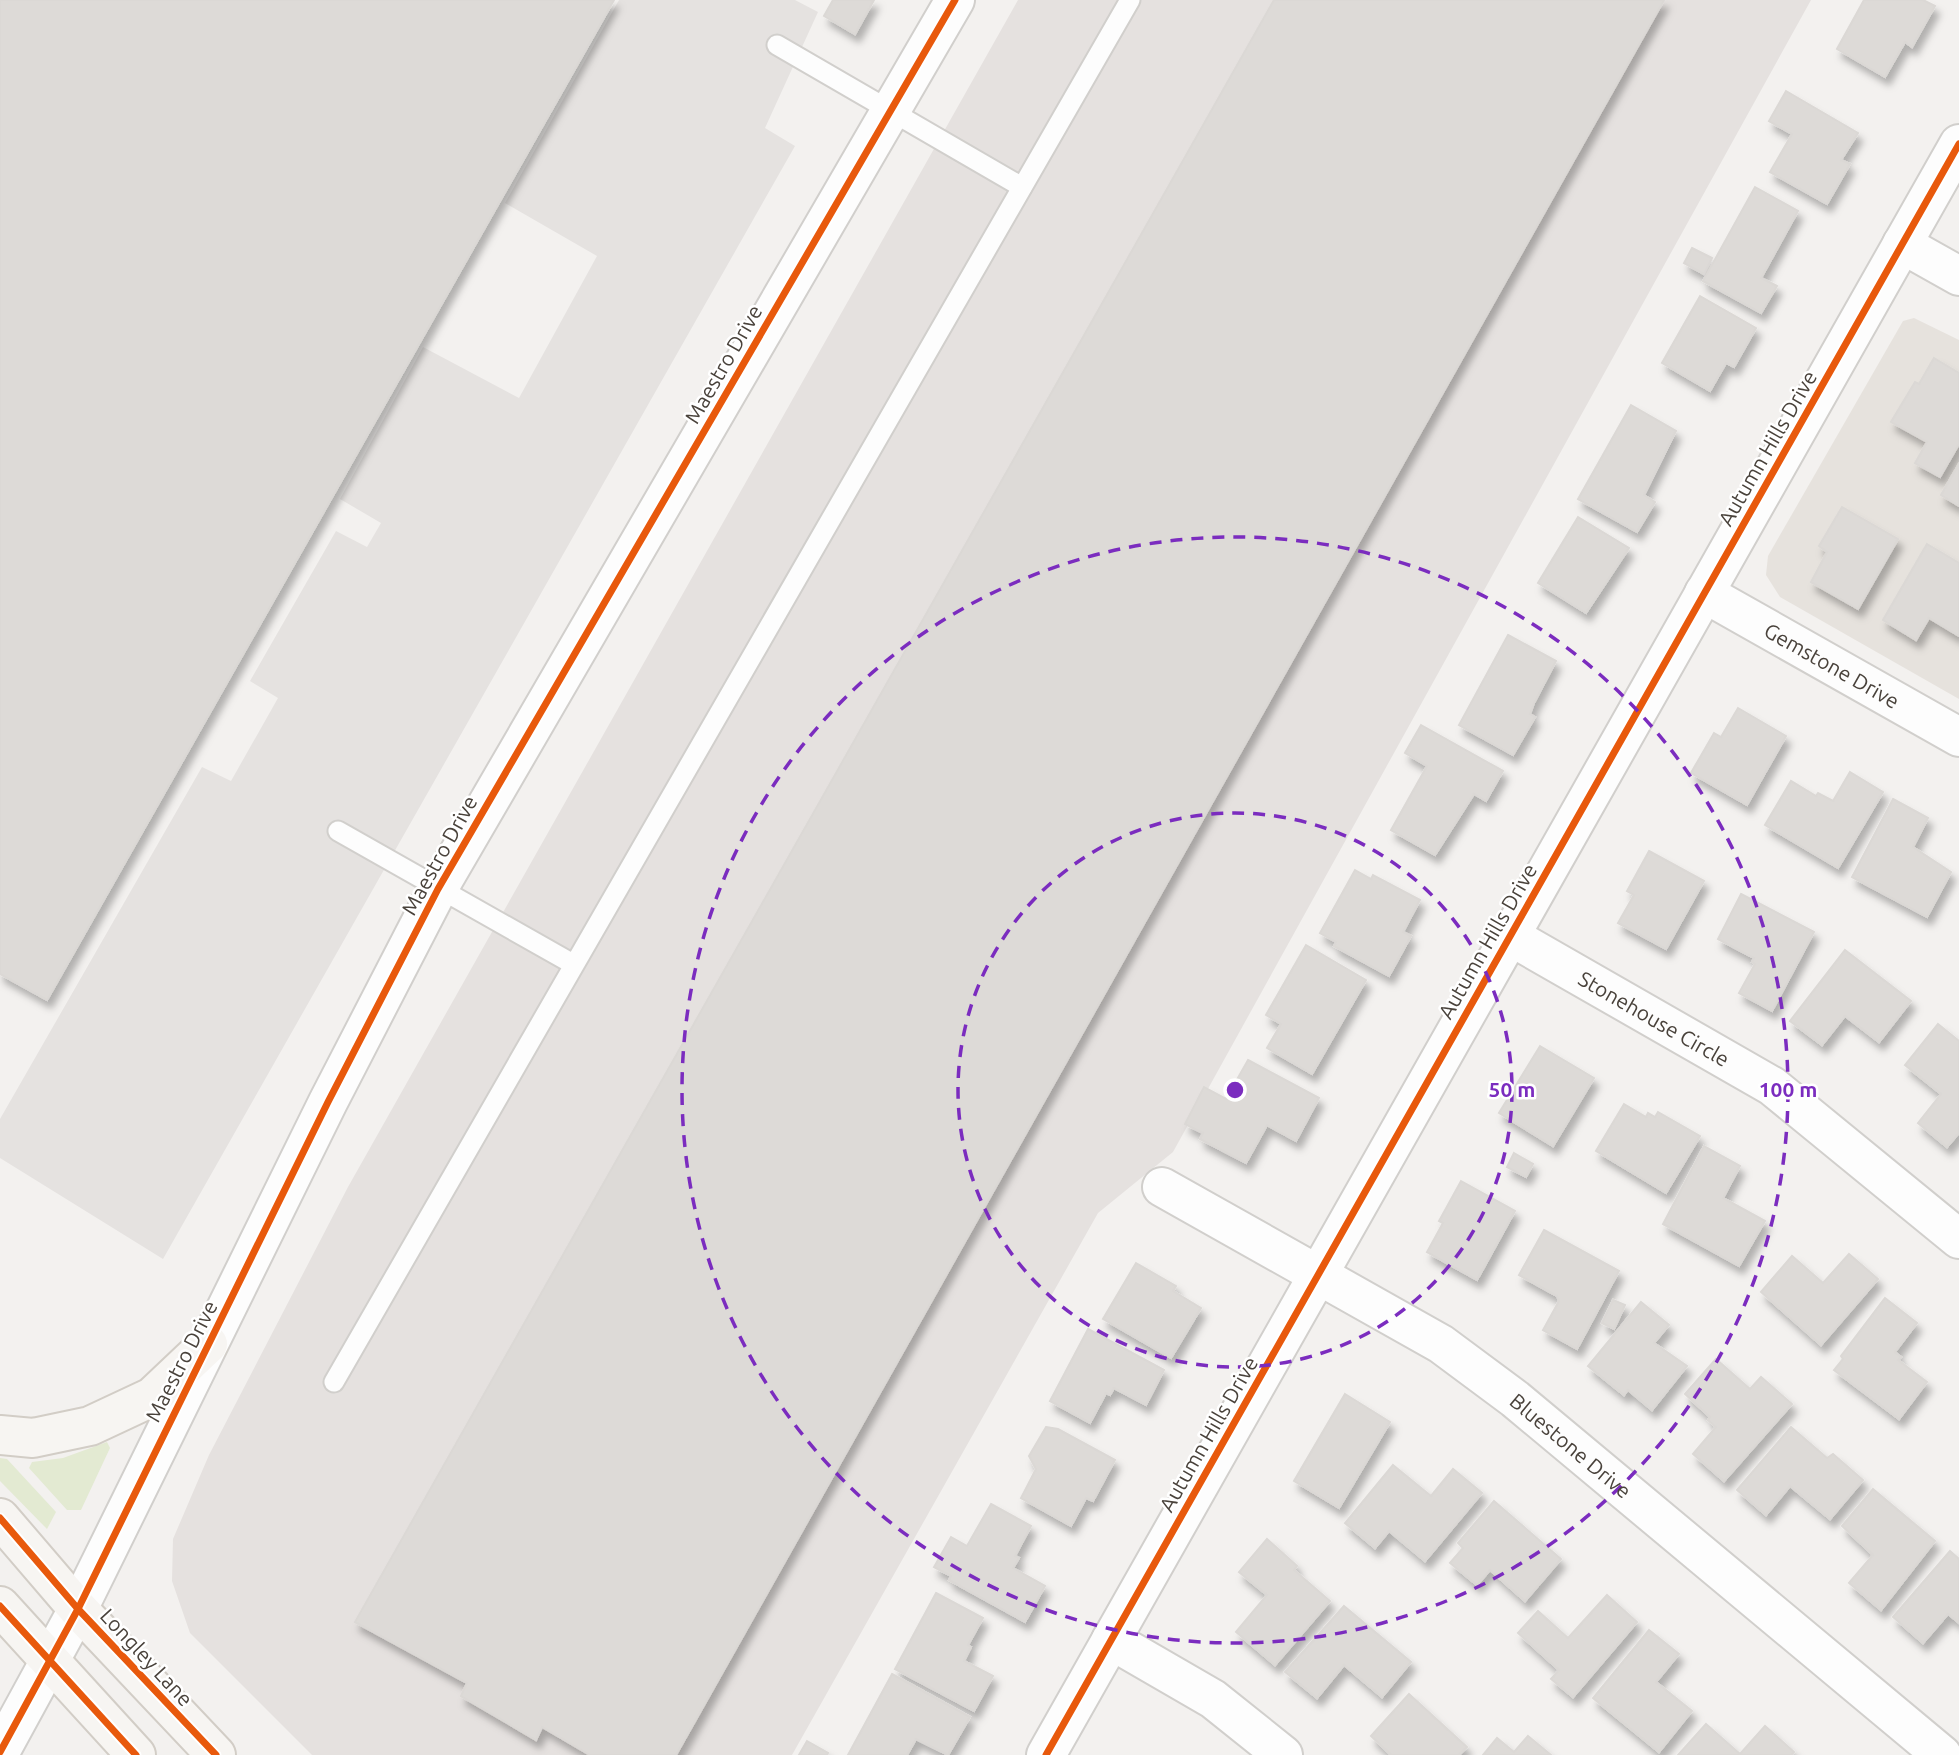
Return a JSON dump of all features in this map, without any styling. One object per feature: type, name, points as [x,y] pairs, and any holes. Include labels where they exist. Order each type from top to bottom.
[{"type":"main road","points":[[0,1435],[33,1438],[90,1426],[152,1397],[208,1344]]},
{"type":"main road","name":"Longley Lane","points":[[0,1518],[78,1609],[216,1755]]},
{"type":"main road","points":[[0,1606],[136,1755]]},
{"type":"street","name":"Maestro Drive","points":[[0,1752],[78,1609],[208,1344],[438,889],[955,0]]},
{"type":"street","name":"Autumn Hills Drive","points":[[1046,1755],[1959,144]]},
{"type":"street","points":[[1902,244],[1959,276]]},
{"type":"street","name":"Gemstone Drive","points":[[1704,593],[1959,737]]},
{"type":"street","name":"Stonehouse Circle","points":[[1510,936],[1772,1086],[1959,1239]]},
{"type":"street","name":"Bluestone Drive","points":[[1162,1187],[1319,1273],[1441,1345],[1515,1399],[1942,1755]]},
{"type":"street","points":[[1111,1640],[1213,1699],[1283,1755]]},
{"type":"lane","points":[[334,1382],[1130,0]]},
{"type":"lane","points":[[776,45],[1022,187]]},
{"type":"lane","points":[[338,831],[573,964]]},
{"type":"shaded area","points":[[619,0],[795,0],[818,12],[765,128],[795,146],[163,1259],[0,1158],[0,1119],[202,767],[231,781],[278,698],[250,681],[336,531],[367,547],[381,523],[340,499],[423,347],[519,398],[597,256],[505,203]]},
{"type":"shaded area","points":[[1018,0],[1811,0],[1173,1152],[1098,1213],[792,1755],[312,1755],[190,1633],[172,1581],[173,1539],[209,1455],[348,1187]]},
{"type":"shaded area","points":[[1914,318],[1959,340],[1959,699],[1780,597],[1766,575],[1768,556],[1903,321]]},
{"type":"green space","points":[[107,1442],[110,1448],[81,1510],[67,1510],[29,1468],[32,1462],[63,1458]]},
{"type":"green space","points":[[0,1458],[7,1459],[56,1512],[47,1529],[0,1481]]},
{"type":"building","points":[[0,0],[614,0],[47,1000],[0,974]]},
{"type":"building","points":[[833,0],[874,0],[855,34],[824,16]]},
{"type":"building","points":[[1274,0],[1664,0],[676,1755],[590,1755],[542,1727],[536,1740],[461,1696],[467,1683],[355,1622]]},
{"type":"building","points":[[1864,0],[1923,0],[1935,6],[1912,47],[1905,42],[1885,77],[1837,49]]},
{"type":"building","points":[[1786,91],[1858,133],[1841,160],[1850,164],[1827,204],[1770,172],[1792,134],[1769,121]]},
{"type":"building","points":[[1755,187],[1798,211],[1761,278],[1777,286],[1761,313],[1703,281]]},
{"type":"building","points":[[1692,248],[1712,258],[1704,274],[1684,263]]},
{"type":"building","points":[[1700,296],[1756,328],[1734,367],[1726,363],[1710,391],[1662,363]]},
{"type":"building","points":[[1934,358],[1959,373],[1959,444],[1940,477],[1915,463],[1927,442],[1891,422],[1915,382],[1919,384]]},
{"type":"building","points":[[1631,405],[1676,431],[1644,495],[1655,502],[1637,532],[1578,499]]},
{"type":"building","points":[[1959,464],[1959,506],[1941,495]]},
{"type":"building","points":[[1842,507],[1898,539],[1858,609],[1811,582],[1827,552],[1819,546]]},
{"type":"building","points":[[1578,517],[1629,548],[1586,613],[1538,583]]},
{"type":"building","points":[[1927,544],[1959,563],[1959,636],[1929,618],[1916,640],[1883,620]]},
{"type":"building","points":[[1508,635],[1556,661],[1534,703],[1530,714],[1535,717],[1513,755],[1459,725]]},
{"type":"building","points":[[1738,708],[1786,736],[1747,805],[1691,773],[1714,733],[1721,737]]},
{"type":"building","points":[[1421,725],[1503,771],[1486,801],[1474,794],[1435,855],[1391,830],[1427,766],[1405,753]]},
{"type":"building","points":[[1850,772],[1883,792],[1838,868],[1765,825],[1791,781],[1816,796],[1818,793],[1833,801]]},
{"type":"building","points":[[1893,799],[1928,818],[1913,847],[1951,872],[1927,917],[1852,877]]},
{"type":"building","points":[[1649,851],[1704,881],[1666,949],[1618,923],[1634,895],[1627,891]]},
{"type":"building","points":[[1355,870],[1371,879],[1373,875],[1420,900],[1403,932],[1411,936],[1389,976],[1334,946],[1336,942],[1320,933]]},
{"type":"building","points":[[1741,894],[1814,932],[1772,1011],[1739,993],[1755,964],[1752,962],[1754,958],[1718,939]]},
{"type":"building","points":[[1306,945],[1366,980],[1312,1074],[1267,1048],[1281,1024],[1266,1015]]},
{"type":"building","points":[[1845,950],[1911,1001],[1879,1042],[1845,1016],[1822,1045],[1790,1021]]},
{"type":"building","points":[[1938,1024],[1959,1041],[1959,1133],[1947,1147],[1918,1123],[1941,1094],[1905,1065]]},
{"type":"building","points":[[1540,1046],[1594,1078],[1553,1146],[1499,1113]]},
{"type":"building","points":[[1248,1060],[1319,1098],[1296,1141],[1267,1125],[1246,1163],[1200,1139],[1203,1133],[1185,1124],[1204,1087],[1226,1099]]},
{"type":"building","points":[[1624,1104],[1646,1117],[1648,1113],[1655,1117],[1658,1112],[1700,1136],[1666,1193],[1596,1151]]},
{"type":"building","points":[[1704,1146],[1740,1166],[1723,1198],[1765,1221],[1739,1266],[1663,1224]]},
{"type":"building","points":[[1514,1153],[1533,1164],[1526,1177],[1507,1167]]},
{"type":"building","points":[[1461,1181],[1515,1211],[1477,1280],[1427,1252],[1443,1223],[1439,1221]]},
{"type":"building","points":[[1544,1230],[1619,1271],[1577,1349],[1543,1330],[1559,1301],[1557,1296],[1519,1275]]},
{"type":"building","points":[[1849,1254],[1878,1279],[1821,1345],[1761,1292],[1792,1256],[1823,1283]]},
{"type":"building","points":[[1136,1263],[1176,1286],[1173,1291],[1201,1308],[1171,1358],[1103,1319]]},
{"type":"building","points":[[1885,1298],[1917,1323],[1895,1352],[1901,1357],[1898,1360],[1927,1382],[1899,1419],[1834,1370],[1843,1359],[1841,1356]]},
{"type":"building","points":[[1613,1300],[1625,1305],[1614,1329],[1602,1323]]},
{"type":"building","points":[[1641,1302],[1669,1325],[1654,1343],[1687,1366],[1652,1410],[1628,1390],[1624,1395],[1588,1366]]},
{"type":"building","points":[[1088,1329],[1164,1370],[1146,1405],[1114,1388],[1110,1395],[1106,1393],[1090,1423],[1050,1401]]},
{"type":"building","points":[[1716,1359],[1750,1389],[1761,1377],[1792,1404],[1724,1481],[1693,1454],[1716,1427],[1708,1420],[1710,1417],[1685,1394]]},
{"type":"building","points":[[1345,1394],[1390,1422],[1339,1508],[1294,1481]]},
{"type":"building","points":[[1046,1427],[1058,1429],[1115,1460],[1093,1501],[1086,1498],[1071,1526],[1021,1498],[1036,1469],[1029,1456]]},
{"type":"building","points":[[1791,1427],[1827,1458],[1833,1454],[1863,1480],[1830,1519],[1790,1486],[1766,1515],[1737,1490]]},
{"type":"building","points":[[1393,1465],[1431,1496],[1453,1469],[1482,1493],[1425,1561],[1389,1531],[1375,1548],[1345,1523]]},
{"type":"building","points":[[1873,1489],[1935,1541],[1881,1610],[1849,1583],[1873,1555],[1842,1526]]},
{"type":"building","points":[[1494,1501],[1561,1559],[1525,1601],[1490,1570],[1477,1585],[1450,1563],[1463,1548],[1458,1543]]},
{"type":"building","points":[[991,1504],[1031,1526],[1015,1556],[1019,1558],[1013,1568],[1045,1586],[1025,1622],[949,1580],[951,1576],[934,1567],[951,1537],[967,1546]]},
{"type":"building","points":[[1267,1539],[1297,1566],[1294,1570],[1330,1601],[1275,1665],[1236,1632],[1267,1595],[1239,1572]]},
{"type":"building","points":[[1950,1551],[1959,1559],[1959,1623],[1948,1614],[1923,1643],[1893,1617]]},
{"type":"building","points":[[936,1593],[983,1618],[968,1645],[971,1647],[964,1661],[993,1676],[974,1711],[895,1669]]},
{"type":"building","points":[[1607,1595],[1637,1622],[1573,1697],[1551,1679],[1559,1670],[1518,1633],[1538,1611],[1568,1638]]},
{"type":"building","points":[[1344,1606],[1411,1662],[1382,1697],[1344,1665],[1317,1698],[1285,1672]]},
{"type":"building","points":[[1649,1630],[1679,1654],[1656,1682],[1692,1711],[1659,1752],[1593,1698]]},
{"type":"building","points":[[892,1674],[970,1717],[948,1755],[916,1739],[907,1755],[848,1755]]},
{"type":"building","points":[[1409,1694],[1467,1747],[1459,1755],[1391,1755],[1371,1736]]},
{"type":"building","points":[[1706,1724],[1740,1754],[1765,1726],[1794,1752],[1791,1755],[1678,1755]]},
{"type":"building","points":[[1528,1736],[1551,1755],[1483,1755],[1497,1738],[1514,1752]]},
{"type":"building","points":[[807,1741],[828,1753],[827,1755],[799,1755]]},
{"type":"cycle path","points":[[0,1752],[78,1609],[328,1102],[438,889],[955,0]]},
{"type":"cycle path","points":[[1046,1755],[1959,144]]},
{"type":"cycle path","points":[[0,1518],[78,1609],[216,1755]]},
{"type":"cycle path","points":[[0,1606],[136,1755]]}]
